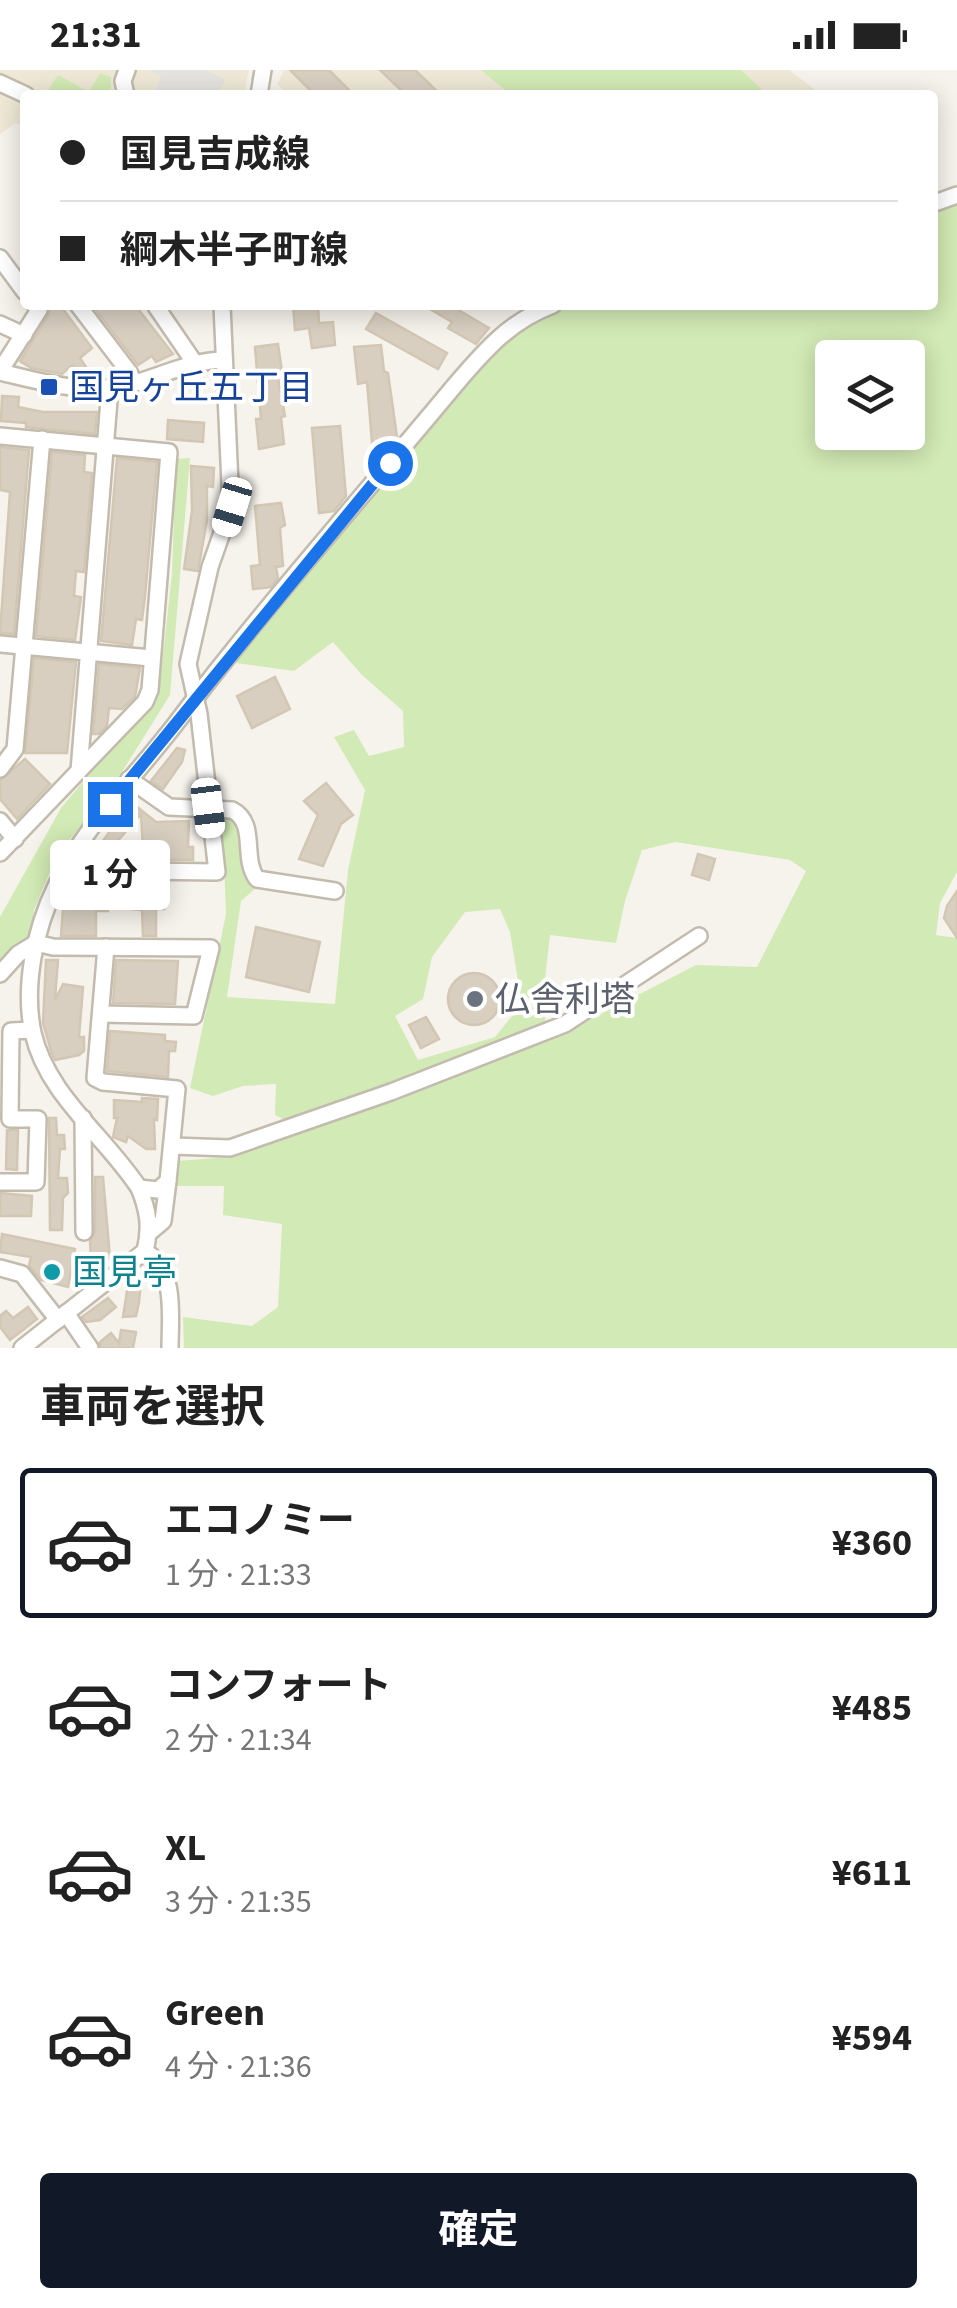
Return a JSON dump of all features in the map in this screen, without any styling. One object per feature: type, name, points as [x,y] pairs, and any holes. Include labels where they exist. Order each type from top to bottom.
[{"type":"street","points":[[0,258],[20,285]]},
{"type":"street","points":[[39,310],[0,371],[63,386],[110,388],[134,384],[194,362],[223,360]]},
{"type":"street","points":[[82,310],[134,384]]},
{"type":"street","points":[[158,310],[194,362]]},
{"type":"street","points":[[64,870],[217,872],[188,664],[210,567],[232,507],[222,310]]},
{"type":"street","points":[[22,1348],[145,1251],[150,1232],[138,1188],[42,1064],[32,1030],[30,992],[36,943],[64,870],[194,698],[495,339],[522,318],[540,310]]},
{"type":"street","points":[[0,324],[24,335]]},
{"type":"street","points":[[79,771],[110,388]]},
{"type":"street","points":[[0,436],[169,452],[150,690],[145,702],[0,853]]},
{"type":"street","points":[[0,769],[15,749],[42,439]]},
{"type":"street","points":[[0,644],[152,658]]},
{"type":"street","points":[[129,780],[169,806],[241,814],[246,823],[252,872],[257,878],[335,890]]},
{"type":"street","points":[[0,821],[15,839]]},
{"type":"street","points":[[172,1146],[230,1148],[566,1024],[699,936]]},
{"type":"street","points":[[0,974],[18,954],[36,943],[211,948],[194,1016],[101,1014]]},
{"type":"street","points":[[106,948],[95,1078],[177,1089],[163,1221],[150,1232]]},
{"type":"street","points":[[0,1182],[36,1182],[38,1119],[10,1118],[12,1031],[32,1030]]},
{"type":"street","points":[[83,1118],[84,1232]]},
{"type":"street","points":[[138,1188],[158,1190],[168,1181]]},
{"type":"street","points":[[145,1251],[158,1258],[168,1283],[170,1348]]},
{"type":"street","points":[[0,1268],[22,1274],[90,1348]]},
{"type":"shaded area","points":[[0,70],[249,70],[245,90],[20,90],[20,125],[16,123],[0,134]]},
{"type":"shaded area","points":[[149,70],[206,70],[225,80],[220,90],[156,90],[161,76]]},
{"type":"shaded area","points":[[284,70],[789,70],[815,90],[283,90],[277,84]]},
{"type":"green space","points":[[481,70],[741,70],[763,90],[505,90]]},
{"type":"green space","points":[[100,73],[111,77],[111,90],[90,90]]},
{"type":"green space","points":[[58,75],[85,90],[48,90]]},
{"type":"green space","points":[[957,206],[957,872],[940,903],[936,935],[957,938],[957,1348],[184,1348],[183,1317],[252,1326],[278,1307],[282,1224],[223,1215],[224,1186],[176,1186],[177,1161],[229,1157],[570,1030],[696,965],[757,967],[806,871],[790,860],[675,842],[642,850],[616,943],[550,935],[543,996],[521,999],[510,932],[500,909],[465,912],[432,957],[423,999],[395,1016],[418,1060],[495,1037],[517,1010],[541,1006],[546,1022],[483,1051],[285,1120],[275,1115],[276,1084],[243,1086],[213,1096],[190,1088],[226,914],[222,814],[234,818],[244,877],[256,888],[241,901],[227,997],[335,1004],[348,870],[365,790],[334,737],[354,730],[369,756],[404,747],[403,711],[362,675],[333,642],[294,671],[236,663],[497,346],[532,318],[555,310],[938,310],[938,210]]},
{"type":"green space","points":[[190,458],[170,695],[112,788],[57,855],[34,910],[31,935],[0,963],[0,917],[61,808],[159,691],[172,574],[176,459]]},
{"type":"building","points":[[290,70],[329,70],[349,90],[310,90]]},
{"type":"building","points":[[380,70],[415,70],[436,90],[401,90]]},
{"type":"building","points":[[50,310],[64,310],[92,348],[80,358],[90,373],[85,377],[72,365],[62,374],[31,368],[20,361]]},
{"type":"building","points":[[96,310],[139,310],[173,354],[156,362],[152,356],[138,365]]},
{"type":"building","points":[[293,310],[318,310],[319,323],[333,322],[335,345],[312,348],[309,328],[295,330]]},
{"type":"building","points":[[432,310],[458,310],[489,328],[476,344],[448,328],[452,322]]},
{"type":"building","points":[[376,313],[447,353],[438,369],[366,329]]},
{"type":"building","points":[[278,344],[284,444],[259,449],[256,419],[261,419],[255,347]]},
{"type":"building","points":[[381,345],[397,437],[384,452],[373,454],[367,382],[358,384],[354,347]]},
{"type":"building","points":[[2,396],[19,397],[18,407],[43,412],[97,412],[95,434],[1,421]]},
{"type":"building","points":[[168,420],[204,423],[203,442],[167,439]]},
{"type":"building","points":[[340,426],[346,496],[334,511],[319,513],[312,428]]},
{"type":"building","points":[[0,447],[29,450],[14,634],[0,633],[10,492],[0,490]]},
{"type":"building","points":[[52,452],[85,455],[84,472],[92,473],[84,572],[76,571],[74,596],[81,597],[75,640],[36,636]]},
{"type":"building","points":[[117,458],[157,462],[142,620],[136,619],[132,645],[101,641]]},
{"type":"building","points":[[191,466],[214,468],[213,487],[207,486],[207,520],[198,571],[184,569],[192,511]]},
{"type":"building","points":[[281,503],[285,525],[280,528],[283,566],[276,567],[278,578],[271,587],[253,589],[251,566],[260,565],[255,506]]},
{"type":"building","points":[[34,658],[76,662],[67,753],[25,753]]},
{"type":"building","points":[[99,664],[140,668],[135,697],[122,709],[109,708],[107,726],[93,734]]},
{"type":"building","points":[[275,677],[290,709],[252,728],[237,696]]},
{"type":"building","points":[[177,748],[185,750],[182,762],[163,789],[151,781]]},
{"type":"building","points":[[25,759],[50,784],[17,819],[0,799],[0,780]]},
{"type":"building","points":[[326,783],[353,815],[341,824],[323,866],[299,859],[318,815],[304,801]]},
{"type":"building","points":[[131,802],[156,822],[189,821],[188,847],[193,847],[193,860],[120,859],[121,850],[143,850],[141,814],[102,859],[84,859],[100,845]]},
{"type":"building","points":[[698,854],[715,859],[709,880],[692,875]]},
{"type":"building","points":[[71,886],[77,886],[82,894],[105,892],[105,900],[122,897],[123,891],[165,891],[164,909],[156,909],[156,936],[143,936],[142,910],[108,907],[108,911],[96,911],[96,936],[61,936],[64,896]]},
{"type":"building","points":[[957,891],[957,938],[944,918]]},
{"type":"building","points":[[256,927],[320,942],[309,992],[246,977]]},
{"type":"building","points":[[46,960],[58,960],[55,1000],[63,984],[83,987],[79,1037],[84,1037],[84,1051],[79,1055],[55,1060],[51,1051],[43,1023]]},
{"type":"building","points":[[116,960],[178,961],[175,1004],[113,1003]]},
{"type":"building","points":[[474,973],[492,981],[500,999],[492,1017],[474,1025],[456,1017],[448,999],[456,981]]},
{"type":"building","points":[[426,1017],[439,1039],[421,1048],[409,1025]]},
{"type":"building","points":[[110,1031],[165,1035],[165,1041],[176,1042],[175,1051],[169,1051],[168,1077],[107,1071]]},
{"type":"building","points":[[142,1098],[158,1099],[155,1149],[146,1149],[128,1136],[126,1142],[113,1137],[117,1118],[114,1100],[142,1102]]},
{"type":"building","points":[[49,1118],[56,1118],[57,1135],[64,1135],[58,1178],[67,1178],[68,1193],[63,1198],[62,1230],[50,1230]]},
{"type":"building","points":[[7,1130],[18,1130],[17,1170],[6,1169]]},
{"type":"building","points":[[95,1177],[103,1177],[110,1258],[91,1259]]},
{"type":"building","points":[[0,1193],[32,1196],[31,1216],[0,1216]]},
{"type":"building","points":[[2,1234],[75,1249],[68,1287],[41,1280],[29,1266],[31,1257],[0,1252]]},
{"type":"building","points":[[129,1279],[141,1282],[139,1302],[136,1316],[123,1317]]},
{"type":"building","points":[[108,1298],[116,1307],[100,1320],[86,1322],[82,1317]]},
{"type":"building","points":[[28,1307],[37,1319],[10,1340],[0,1327],[0,1316],[6,1311],[13,1318]]},
{"type":"building","points":[[121,1330],[136,1332],[133,1348],[101,1348],[100,1342],[111,1333],[119,1343]]},
{"type":"place","name":"国見ヶ丘五丁目","points":[[49,387]]},
{"type":"place","name":"仏舎利塔","points":[[475,999]]},
{"type":"place","name":"国見亭","points":[[52,1272]]},
{"type":"route","points":[[110,804],[390,463]]}]
